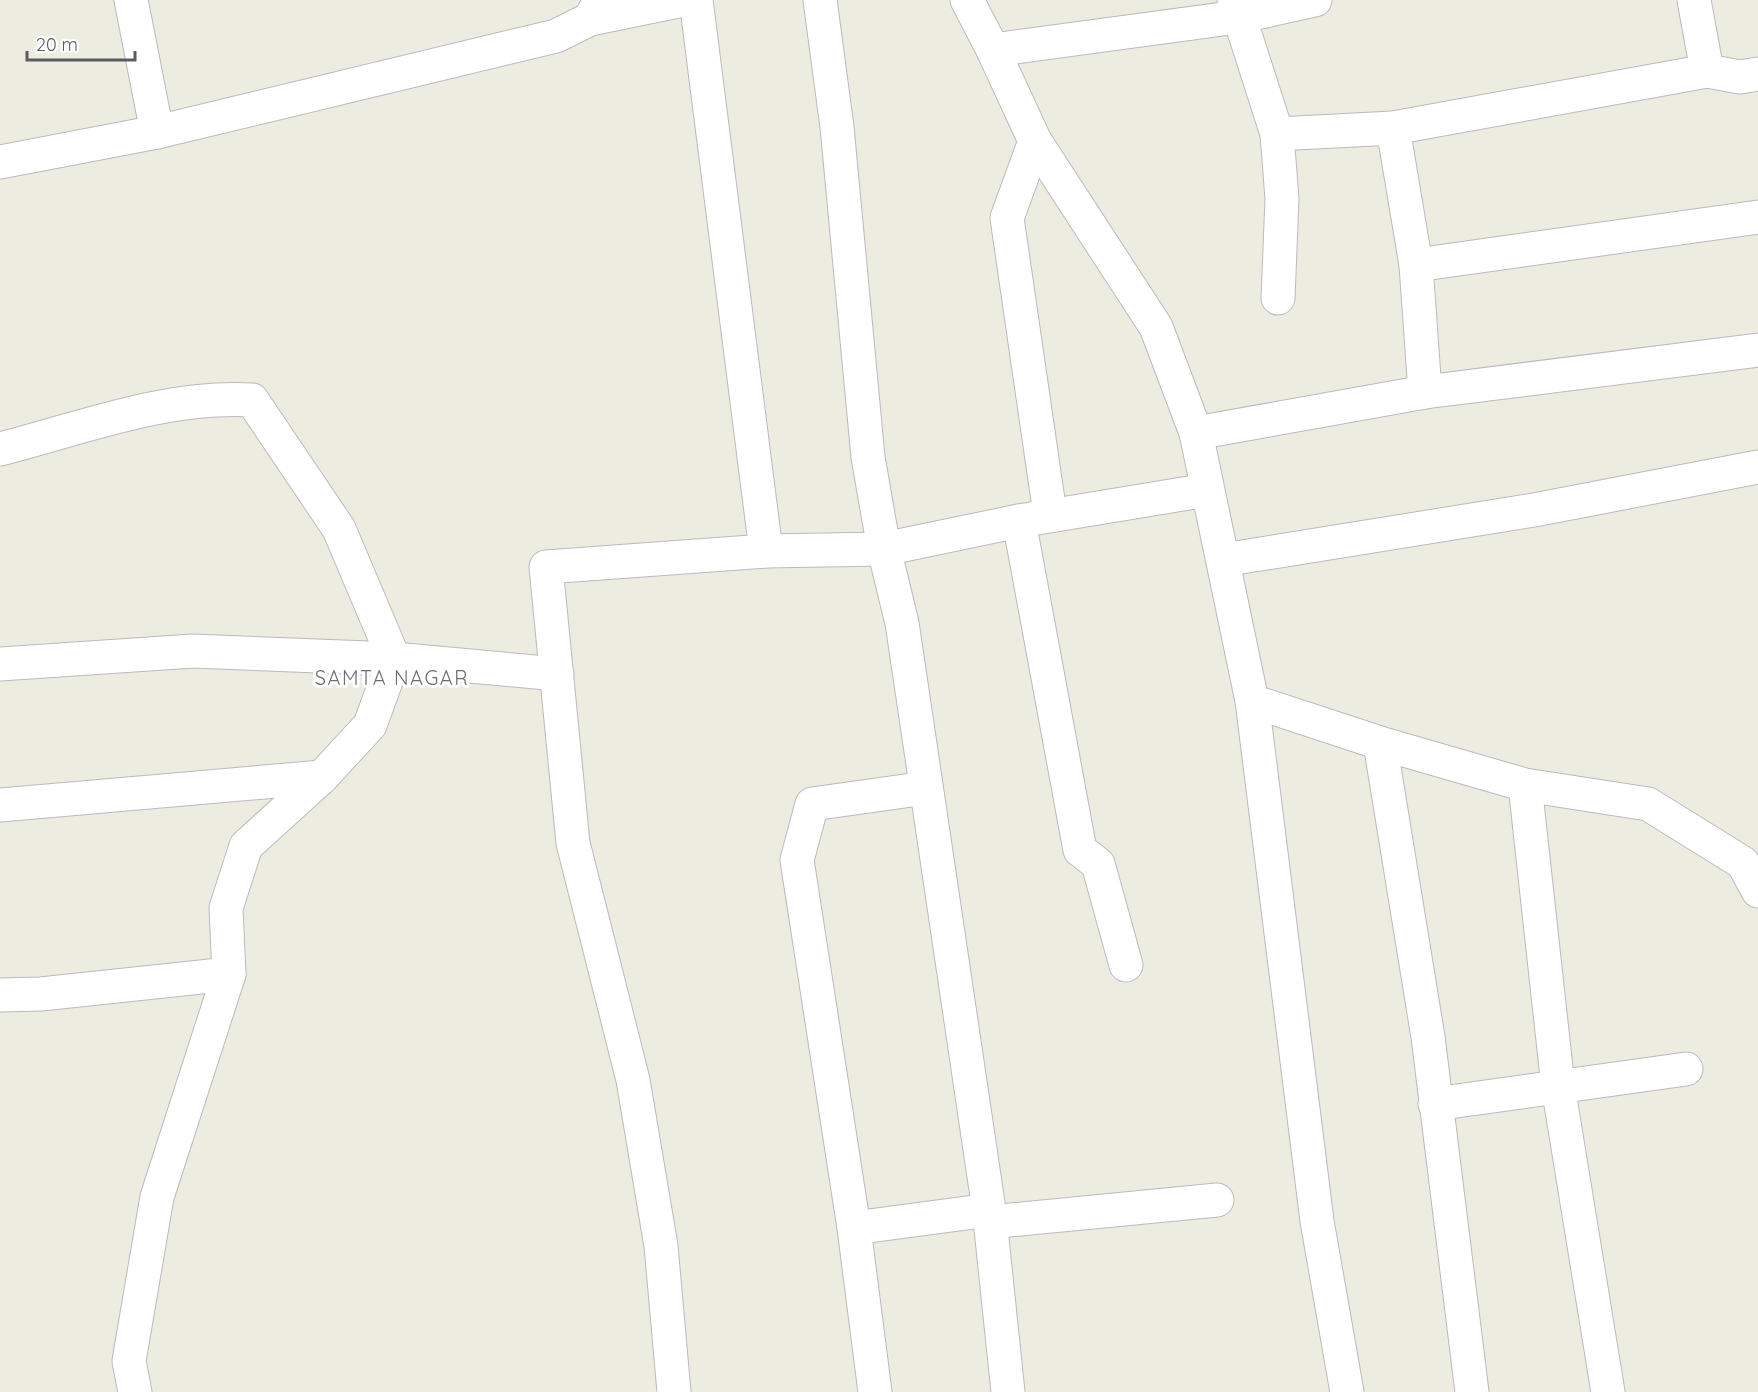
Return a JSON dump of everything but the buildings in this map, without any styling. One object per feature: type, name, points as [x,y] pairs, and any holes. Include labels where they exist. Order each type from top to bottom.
[{"type":"street","points":[[131,0],[157,132]]},
{"type":"street","points":[[0,162],[157,132],[556,36],[595,9],[683,0]]},
{"type":"street","points":[[696,0],[766,551]]},
{"type":"street","points":[[820,0],[837,127],[868,457],[884,549],[902,623],[990,1216],[1008,1392]]},
{"type":"street","points":[[967,0],[1035,141],[1156,327],[1196,433],[1252,701],[1317,1221],[1347,1392]]},
{"type":"street","points":[[993,50],[1236,8],[1315,0]]},
{"type":"street","points":[[1694,0],[1707,71]]},
{"type":"street","points":[[1236,8],[1277,134],[1282,199],[1278,298]]},
{"type":"street","points":[[1277,134],[1393,128],[1707,71],[1740,77],[1758,74]]},
{"type":"street","points":[[1393,128],[1416,265],[1425,392]]},
{"type":"street","points":[[1035,141],[1007,218],[1050,514]]},
{"type":"street","points":[[1416,265],[1758,217]]},
{"type":"street","points":[[1196,433],[1425,392],[1758,350]]},
{"type":"street","points":[[0,449],[177,402],[220,398],[252,400],[339,529],[394,659],[370,725],[322,777],[246,846],[226,908],[230,974],[157,1197],[129,1360],[135,1392]]},
{"type":"street","points":[[1223,560],[1534,510],[1758,467]]},
{"type":"street","points":[[674,1392],[661,1246],[633,1080],[573,843],[546,567],[766,551],[884,549],[1050,514],[1207,490]]},
{"type":"street","points":[[1019,521],[1080,850],[1098,864],[1126,965]]},
{"type":"street","points":[[0,664],[193,651],[394,659],[557,674]]},
{"type":"street","points":[[1252,701],[1380,743],[1428,755],[1525,785],[1648,804],[1743,863],[1758,891]]},
{"type":"street","points":[[1380,743],[1426,1026],[1472,1392]]},
{"type":"street","points":[[0,805],[322,777]]},
{"type":"street","points":[[1525,785],[1558,1086],[1608,1392]]},
{"type":"street","points":[[875,1392],[854,1228],[797,860],[812,804],[926,788]]},
{"type":"street","points":[[0,994],[41,994],[230,974]]},
{"type":"street","points":[[1435,1104],[1686,1069]]},
{"type":"street","points":[[854,1228],[1217,1200]]},
{"type":"district","name":"SAMTA NAGAR","points":[[392,677]]}]
